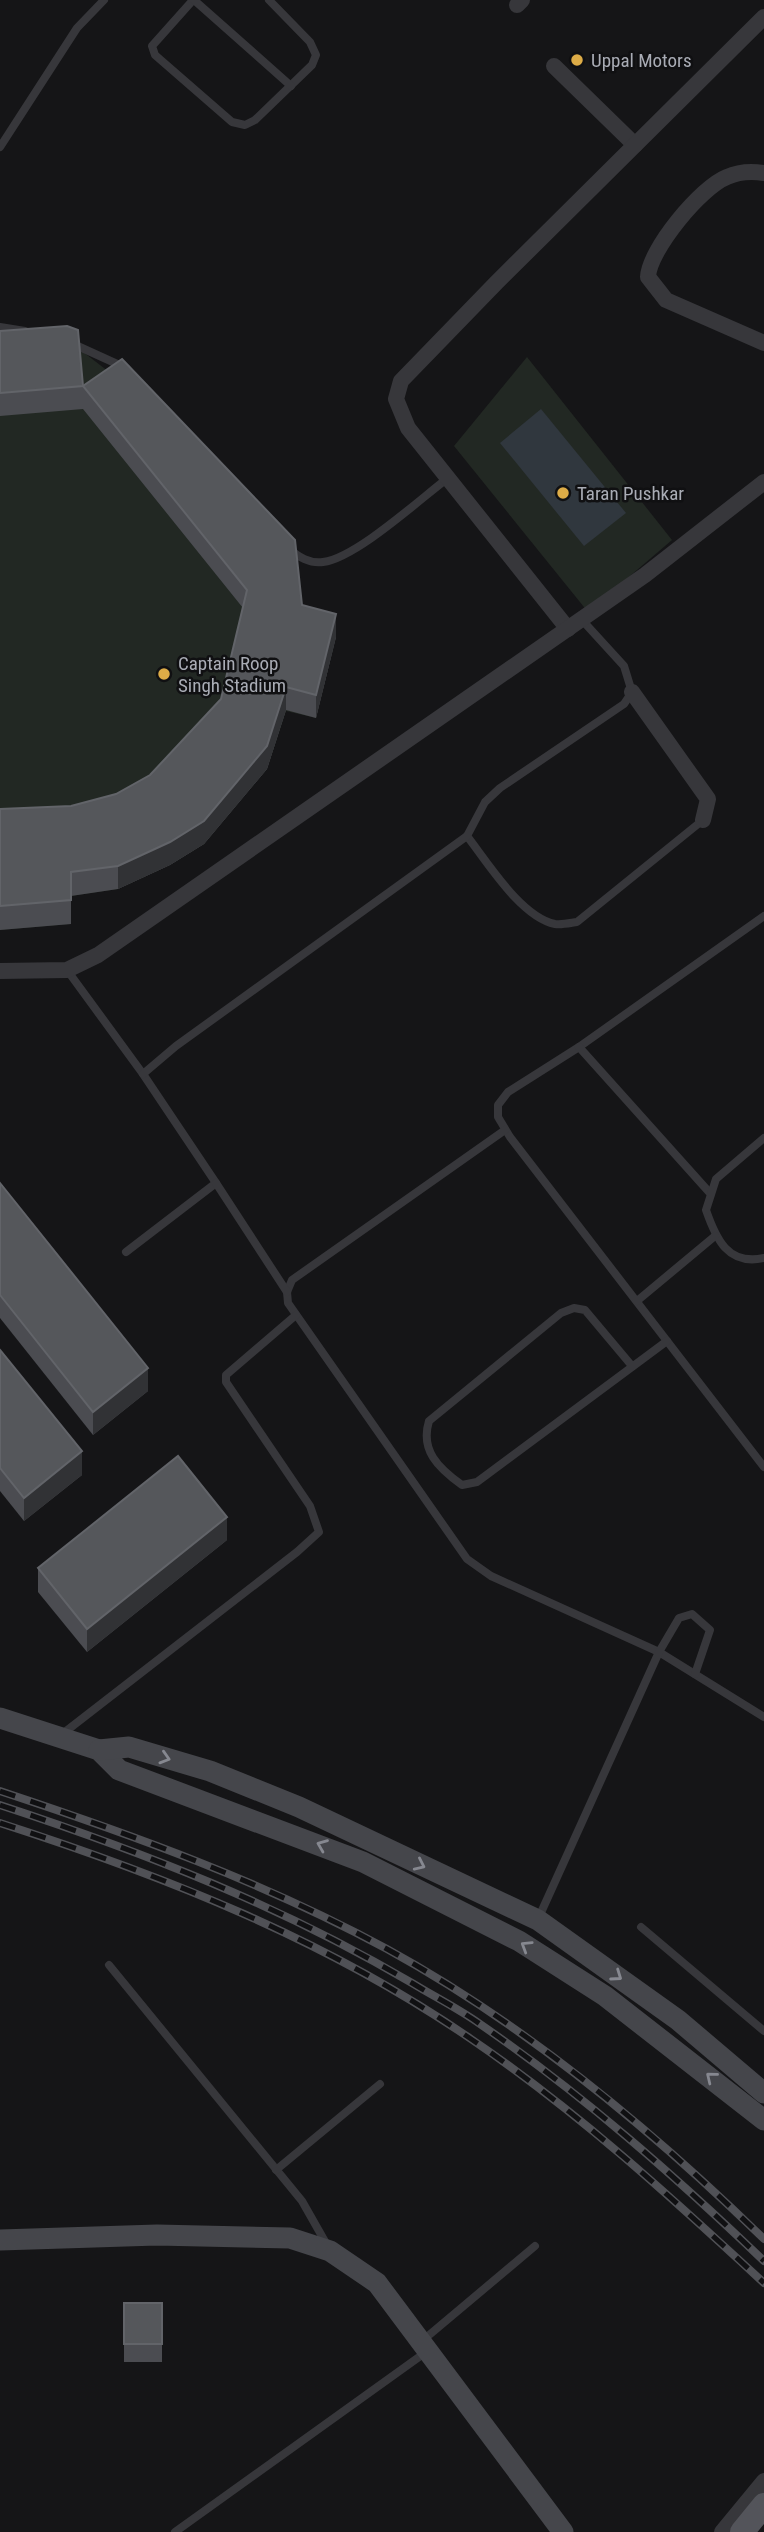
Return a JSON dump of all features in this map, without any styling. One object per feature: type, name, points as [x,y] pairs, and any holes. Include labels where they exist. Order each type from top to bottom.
[{"type":"main road","points":[[742,2532],[764,2505]]},
{"type":"street","points":[[575,624],[448,478],[400,414],[396,399],[401,381],[764,17]]},
{"type":"street","points":[[554,66],[635,145]]},
{"type":"street","points":[[764,173],[739,173],[724,177],[710,188],[668,235],[648,264],[648,277],[666,300],[764,343]]},
{"type":"street","points":[[0,971],[67,970],[98,955],[656,567],[764,482]]},
{"type":"street","points":[[632,692],[708,799],[703,820]]},
{"type":"street","points":[[0,1718],[99,1750],[129,1747],[209,1771],[299,1807],[537,1920],[678,2020],[764,2093]]},
{"type":"street","points":[[99,1750],[119,1770],[363,1862],[519,1941],[606,1996],[764,2120]]},
{"type":"street","points":[[0,2240],[157,2235],[290,2238],[330,2250],[377,2283],[563,2532]]},
{"type":"street","points":[[722,2532],[764,2481]]},
{"type":"lane","points":[[0,147],[77,27],[104,0]]},
{"type":"lane","points":[[269,0],[310,43],[316,55],[312,65],[291,86],[255,120],[245,125],[232,122],[155,55],[152,46],[194,0],[291,86]]},
{"type":"lane","points":[[0,327],[31,332]]},
{"type":"lane","points":[[65,341],[122,364],[132,372]]},
{"type":"lane","points":[[284,542],[303,558],[324,562],[346,554],[448,478]]},
{"type":"lane","points":[[143,1074],[176,1046],[467,836],[485,802],[500,788],[624,704],[632,692],[624,666],[575,624]]},
{"type":"lane","points":[[467,836],[522,905],[541,919],[558,925],[577,922],[703,820]]},
{"type":"lane","points":[[764,916],[579,1047],[509,1092],[498,1105],[499,1117],[505,1130],[764,1467]]},
{"type":"lane","points":[[67,970],[143,1074],[287,1292],[296,1315],[467,1559],[491,1576],[659,1652],[764,1717]]},
{"type":"lane","points":[[579,1047],[709,1192]]},
{"type":"lane","points":[[287,1292],[292,1280],[505,1130]]},
{"type":"lane","points":[[764,1138],[716,1179],[709,1192],[706,1210],[715,1236],[723,1248],[738,1257],[753,1260],[764,1258]]},
{"type":"lane","points":[[126,1252],[216,1183]]},
{"type":"lane","points":[[637,1301],[715,1236]]},
{"type":"lane","points":[[632,1366],[586,1310],[574,1308],[561,1313],[429,1421],[424,1436],[428,1452],[449,1476],[462,1485],[477,1482],[667,1341]]},
{"type":"lane","points":[[59,1737],[297,1552],[318,1532],[310,1506],[226,1382],[226,1375],[296,1315]]},
{"type":"lane","points":[[537,1920],[659,1652],[679,1618],[692,1614],[710,1630],[695,1674]]},
{"type":"lane","points":[[641,1927],[764,2031]]},
{"type":"lane","points":[[109,1965],[302,2201],[330,2250]]},
{"type":"lane","points":[[276,2170],[380,2084]]},
{"type":"lane","points":[[175,2532],[425,2345],[535,2246]]},
{"type":"shaded area","name":"Captain Roop Singh Stadium","points":[[78,348],[122,382],[302,628],[336,637],[316,718],[286,711],[267,769],[204,844],[170,865],[118,889],[71,896],[71,924],[0,930],[0,354]]},
{"type":"shaded area","name":"Taran Pushkar","points":[[527,357],[672,540],[588,612],[454,446]]},
{"type":"shaded area","points":[[541,409],[626,513],[584,546],[500,443]]},
{"type":"building","points":[[67,326],[78,330],[83,386],[0,393],[0,331]]},
{"type":"building","points":[[122,359],[295,540],[302,605],[336,614],[316,695],[286,687],[267,746],[204,821],[170,842],[118,866],[71,872],[71,900],[0,906],[0,809],[71,806],[116,794],[150,775],[221,699],[247,590],[83,386]]},
{"type":"building","points":[[0,1183],[148,1368],[93,1412],[0,1295]]},
{"type":"building","points":[[0,1350],[82,1451],[24,1498],[0,1468]]},
{"type":"building","points":[[178,1456],[227,1517],[87,1629],[38,1568]]},
{"type":"building","points":[[124,2303],[162,2303],[162,2344],[124,2344]]},
{"type":"railway","points":[[0,1791],[246,1881],[387,1949],[489,2011],[585,2081],[677,2158],[764,2239]]},
{"type":"railway","points":[[0,1805],[107,1842],[262,1905],[362,1955],[455,2008],[518,2051],[591,2107],[662,2167],[764,2261]]},
{"type":"railway","points":[[0,1823],[123,1865],[243,1914],[302,1941],[416,2003],[471,2039],[586,2125],[764,2283]]},
{"type":"place","name":"Uppal Motors","points":[[577,60]]},
{"type":"place","name":"Taran Pushkar","points":[[563,493]]},
{"type":"place","name":"Captain Roop Singh Stadium","points":[[164,674]]}]
